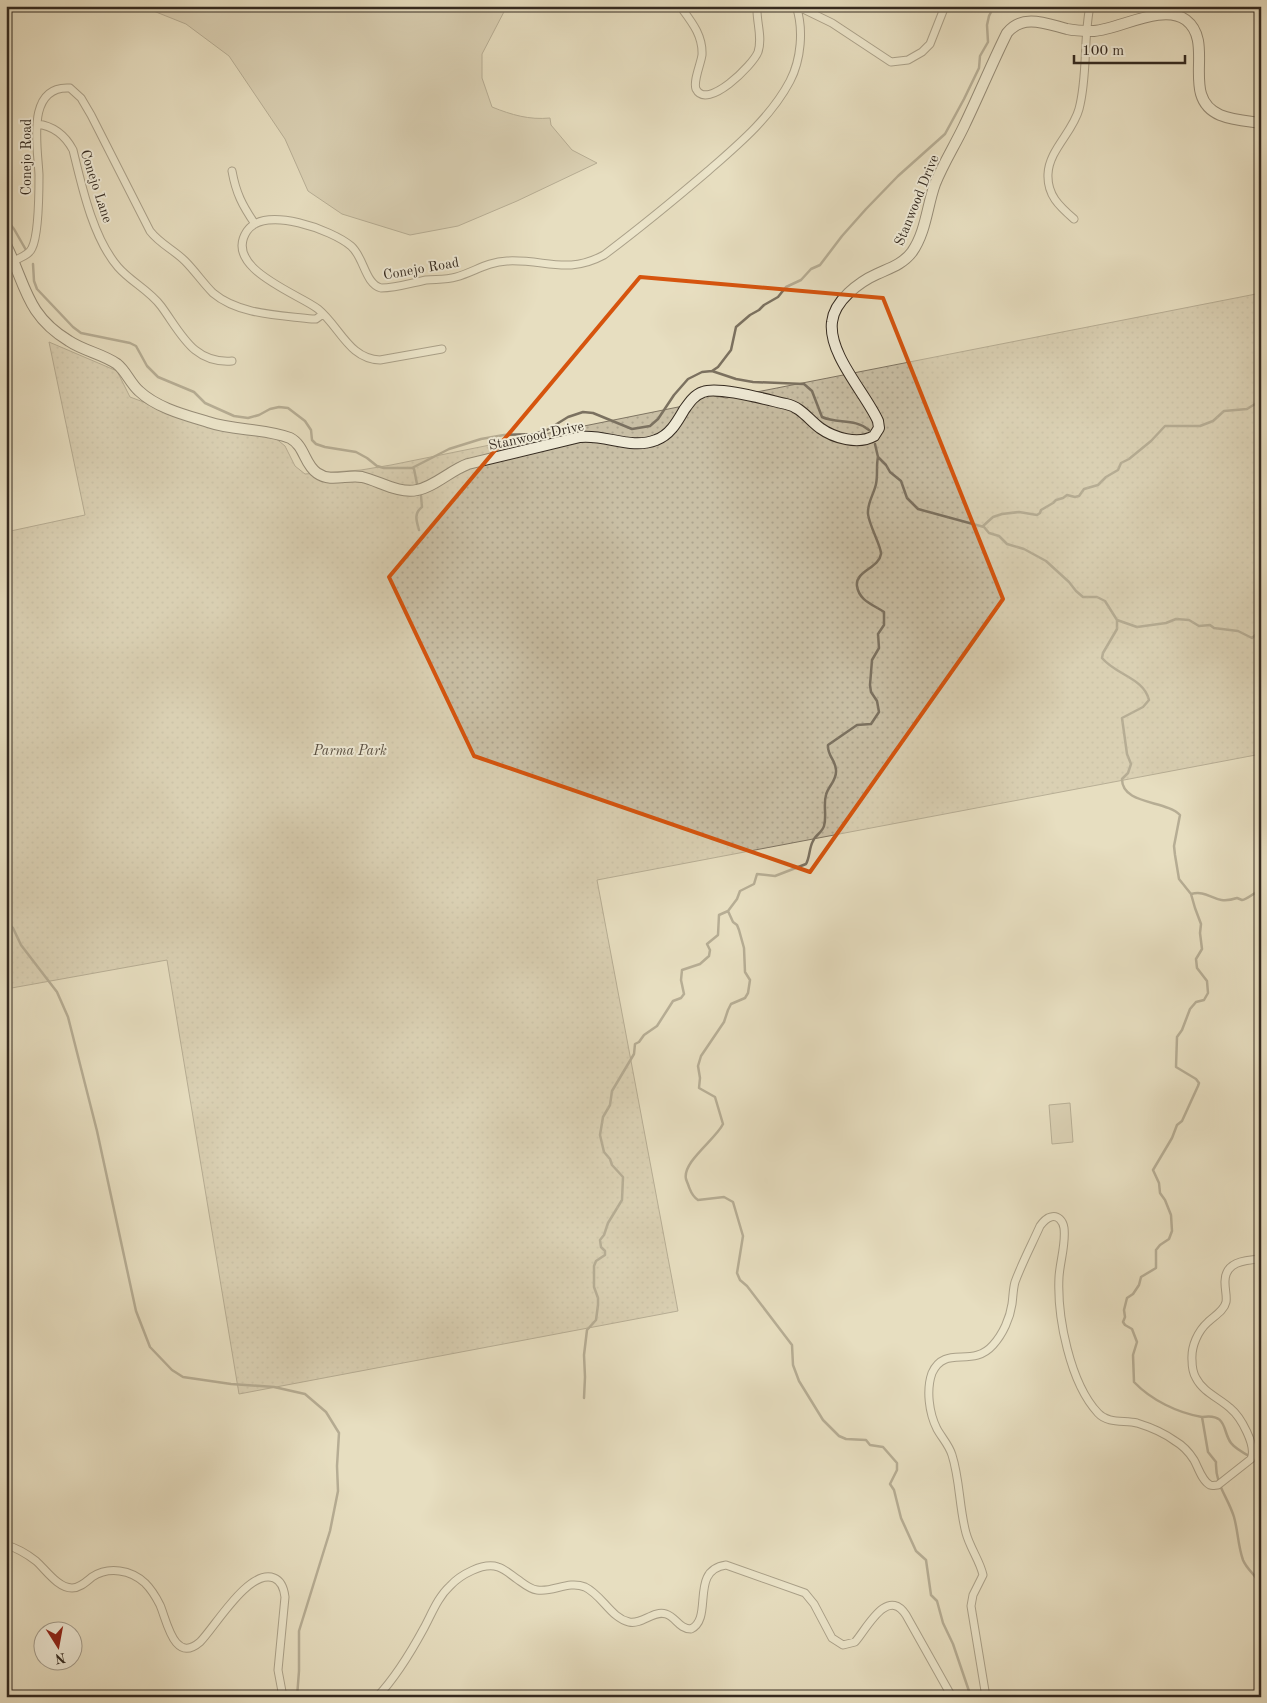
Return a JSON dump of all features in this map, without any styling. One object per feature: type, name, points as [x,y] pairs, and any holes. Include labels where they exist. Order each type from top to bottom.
[{"type":"main road","name":"Stanwood Drive","points":[[6,245],[14,261],[27,298],[46,323],[75,345],[117,364],[134,386],[146,397],[173,410],[211,424],[290,438],[299,444],[312,468],[325,477],[356,476],[413,491],[425,488],[454,470],[468,464],[574,438],[588,437],[628,443],[659,440],[670,431],[695,397],[711,390],[792,406],[799,409],[829,433],[853,440],[868,439],[876,435],[879,424],[875,414],[848,372],[838,351],[832,329],[832,320],[845,298],[855,288],[876,274],[902,262],[914,248],[939,175],[1001,45],[1010,30],[1020,23],[1035,21],[1068,29],[1086,31],[1106,29],[1162,15],[1174,15],[1191,25],[1198,37],[1198,81],[1206,104],[1214,112],[1223,116],[1261,123]]},
{"type":"street","points":[[680,6],[699,35],[702,53],[695,84],[699,92],[708,95],[728,84],[754,60],[758,53],[760,38],[757,19],[758,6]]},
{"type":"street","points":[[797,6],[832,23],[892,62],[914,58],[930,44],[945,6]]},
{"type":"street","name":"Conejo Road","points":[[255,224],[264,221],[296,222],[322,230],[351,246],[362,260],[371,282],[380,288],[456,277],[486,264],[498,262],[509,261],[566,266],[592,261],[604,255],[688,188],[770,112],[796,67],[800,31],[797,6]]},
{"type":"street","points":[[1074,219],[1053,198],[1049,188],[1048,174],[1053,156],[1078,112],[1085,79],[1086,31],[1090,6]]},
{"type":"street","name":"Conejo Road","points":[[14,261],[28,253],[34,242],[38,184],[36,136],[39,108],[46,96],[63,87],[72,89],[81,98],[150,231],[162,244],[183,259],[214,294],[224,301],[247,310],[312,319],[316,319],[323,314]]},
{"type":"street","name":"Conejo Lane","points":[[37,124],[61,133],[73,150],[87,206],[110,255],[120,270],[151,294],[177,330],[200,355],[217,361],[232,362]]},
{"type":"street","points":[[232,170],[235,189],[255,224],[245,234],[243,241],[244,253],[247,260],[265,278],[311,304],[323,314],[354,350],[366,358],[380,360],[442,349]]},
{"type":"street","points":[[986,1697],[971,1606],[973,1595],[983,1575],[966,1534],[956,1469],[951,1452],[936,1426],[931,1412],[930,1388],[934,1370],[940,1362],[948,1358],[971,1357],[984,1354],[998,1340],[1010,1316],[1017,1277],[1036,1235],[1045,1219],[1056,1217],[1064,1228],[1059,1274],[1060,1313],[1074,1375],[1087,1400],[1106,1419],[1138,1424],[1160,1432],[1177,1442],[1190,1454],[1208,1483],[1212,1486],[1218,1485],[1251,1459],[1252,1447],[1247,1432],[1236,1414],[1204,1389],[1196,1379],[1192,1364],[1192,1352],[1196,1338],[1204,1326],[1224,1306],[1226,1298],[1225,1280],[1228,1271],[1238,1262],[1261,1259]]},
{"type":"street","points":[[6,1545],[27,1555],[60,1584],[68,1587],[79,1586],[94,1576],[107,1571],[124,1572],[136,1577],[153,1593],[160,1605],[173,1640],[176,1644],[183,1647],[193,1647],[200,1642],[236,1598],[253,1582],[267,1577],[276,1578],[282,1585],[285,1597],[278,1670],[284,1697]]},
{"type":"street","points":[[377,1697],[394,1676],[444,1593],[459,1579],[474,1570],[486,1566],[499,1567],[529,1587],[538,1590],[568,1585],[580,1586],[593,1592],[621,1618],[629,1622],[637,1622],[662,1613],[670,1616],[682,1627],[691,1629],[697,1625],[700,1616],[704,1584],[708,1576],[718,1566],[726,1564],[805,1593],[814,1604],[832,1638],[843,1645],[855,1642],[884,1607],[891,1605],[900,1608],[906,1614],[952,1697]]},
{"type":"highlighted area","points":[[640,277],[883,298],[1003,599],[810,872],[474,756],[389,577]]},
{"type":"green space","points":[[141,6],[507,6],[482,54],[482,78],[492,107],[521,116],[550,118],[551,125],[572,150],[597,163],[517,201],[458,226],[410,235],[342,214],[308,191],[285,139],[229,56],[186,24]]},
{"type":"green space","name":"Parma Park","points":[[1261,293],[1261,754],[597,880],[678,1311],[239,1394],[167,960],[6,989],[6,532],[85,515],[49,342],[117,371],[130,397],[192,420],[274,437],[285,446],[295,466],[305,474],[361,470],[391,465],[693,404],[700,393],[726,398]]},
{"type":"green space","points":[[1070,1103],[1073,1142],[1052,1144],[1049,1105]]},
{"type":"waterway","points":[[712,371],[718,367],[731,350],[736,327],[750,315],[778,297],[786,287],[801,280],[811,269],[820,265],[866,209],[898,176],[945,134],[979,68],[980,56],[988,42],[987,25],[994,6]]},
{"type":"waterway","points":[[6,219],[26,250]]},
{"type":"waterway","points":[[33,264],[34,281],[37,289],[81,333],[130,343],[136,346],[147,366],[158,377],[194,392],[205,403],[234,416],[248,418],[270,409],[288,408],[305,421],[311,430],[312,440],[316,444],[356,452],[377,466],[384,468],[412,468],[449,449],[481,439],[504,435],[534,434],[547,430],[568,417],[583,412],[593,413],[632,429],[650,426],[658,419],[674,395],[688,379],[702,372],[712,371],[736,379],[753,382],[804,384],[812,391],[822,417],[852,422],[869,430]]},
{"type":"waterway","points":[[983,526],[993,517],[1002,514],[1019,512],[1037,515],[1041,510],[1067,495],[1079,496],[1084,489],[1098,485],[1106,477],[1118,470],[1121,463],[1129,459],[1151,441],[1165,426],[1200,426],[1213,421],[1224,411],[1247,409],[1255,404],[1261,405]]},
{"type":"waterway","points":[[875,444],[878,457],[890,472],[901,481],[907,498],[918,509],[984,527],[989,533],[999,536],[1007,544],[1024,549],[1046,561],[1083,597],[1097,597],[1105,601],[1117,620],[1117,629],[1102,658],[1142,687],[1149,700],[1143,707],[1122,718],[1127,754],[1131,764],[1128,773],[1122,779],[1124,787],[1137,798],[1173,810],[1180,815],[1174,846],[1175,855],[1179,879],[1191,894],[1201,924],[1202,949],[1196,959],[1197,968],[1207,981],[1208,993],[1204,1000],[1196,1002],[1190,1009],[1182,1030],[1177,1037],[1176,1067],[1196,1079],[1199,1083],[1182,1121],[1177,1125],[1172,1138],[1153,1170],[1159,1183],[1160,1193],[1171,1215],[1172,1231],[1169,1239],[1156,1250],[1156,1268],[1141,1277],[1139,1285],[1133,1294],[1127,1298],[1123,1322],[1132,1329],[1137,1342],[1133,1355],[1134,1382],[1148,1395],[1165,1405],[1202,1417],[1208,1452],[1216,1462],[1220,1484],[1234,1517],[1243,1560],[1261,1585]]},
{"type":"waterway","points":[[878,457],[876,484],[868,514],[881,554],[876,563],[863,573],[857,581],[857,586],[864,599],[884,612],[884,625],[878,634],[879,648],[872,660],[870,685],[871,692],[877,701],[879,712],[871,724],[857,725],[828,745],[836,767],[836,774],[826,795],[824,826],[814,839],[806,864],[775,876],[757,874],[754,884],[740,891],[737,899],[728,911],[733,922],[737,925],[744,948],[745,972],[750,980],[748,993],[745,998],[731,1004],[724,1022],[701,1056],[698,1066],[699,1088],[715,1097],[723,1124],[689,1165],[686,1179],[692,1194],[698,1200],[724,1197],[733,1202],[743,1236],[737,1273],[740,1280],[747,1286],[792,1345],[793,1365],[799,1381],[823,1420],[839,1436],[846,1439],[866,1440],[870,1445],[883,1447],[897,1463],[897,1470],[890,1484],[894,1490],[901,1518],[916,1551],[926,1560],[931,1595],[937,1601],[943,1623],[953,1644],[971,1697]]},
{"type":"waterway","points":[[412,468],[414,469],[417,484]]},
{"type":"waterway","points":[[419,530],[416,517],[422,507],[421,496]]},
{"type":"waterway","points":[[1117,620],[1137,627],[1166,623],[1176,619],[1189,620],[1199,626],[1210,625],[1214,628],[1238,631],[1252,638],[1261,630]]},
{"type":"waterway","points":[[1191,894],[1203,894],[1222,900],[1237,898],[1242,900],[1261,891]]},
{"type":"waterway","points":[[584,1398],[584,1355],[587,1330],[596,1320],[598,1305],[598,1298],[594,1287],[594,1266],[596,1261],[605,1255],[600,1240],[622,1200],[623,1177],[604,1152],[600,1135],[603,1117],[610,1105],[612,1091],[634,1054],[635,1044],[657,1026],[673,1001],[681,998],[684,994],[681,980],[682,970],[700,964],[709,956],[710,950],[707,944],[718,935],[719,915],[728,911]]},
{"type":"waterway","points":[[6,922],[13,928],[21,945],[57,992],[68,1017],[97,1131],[136,1311],[150,1347],[172,1370],[183,1377],[231,1384],[274,1387],[305,1394],[326,1412],[339,1433],[338,1491],[330,1531],[299,1631],[297,1697]]},
{"type":"waterway","points":[[1202,1417],[1210,1416],[1220,1420],[1231,1443],[1261,1463]]}]
